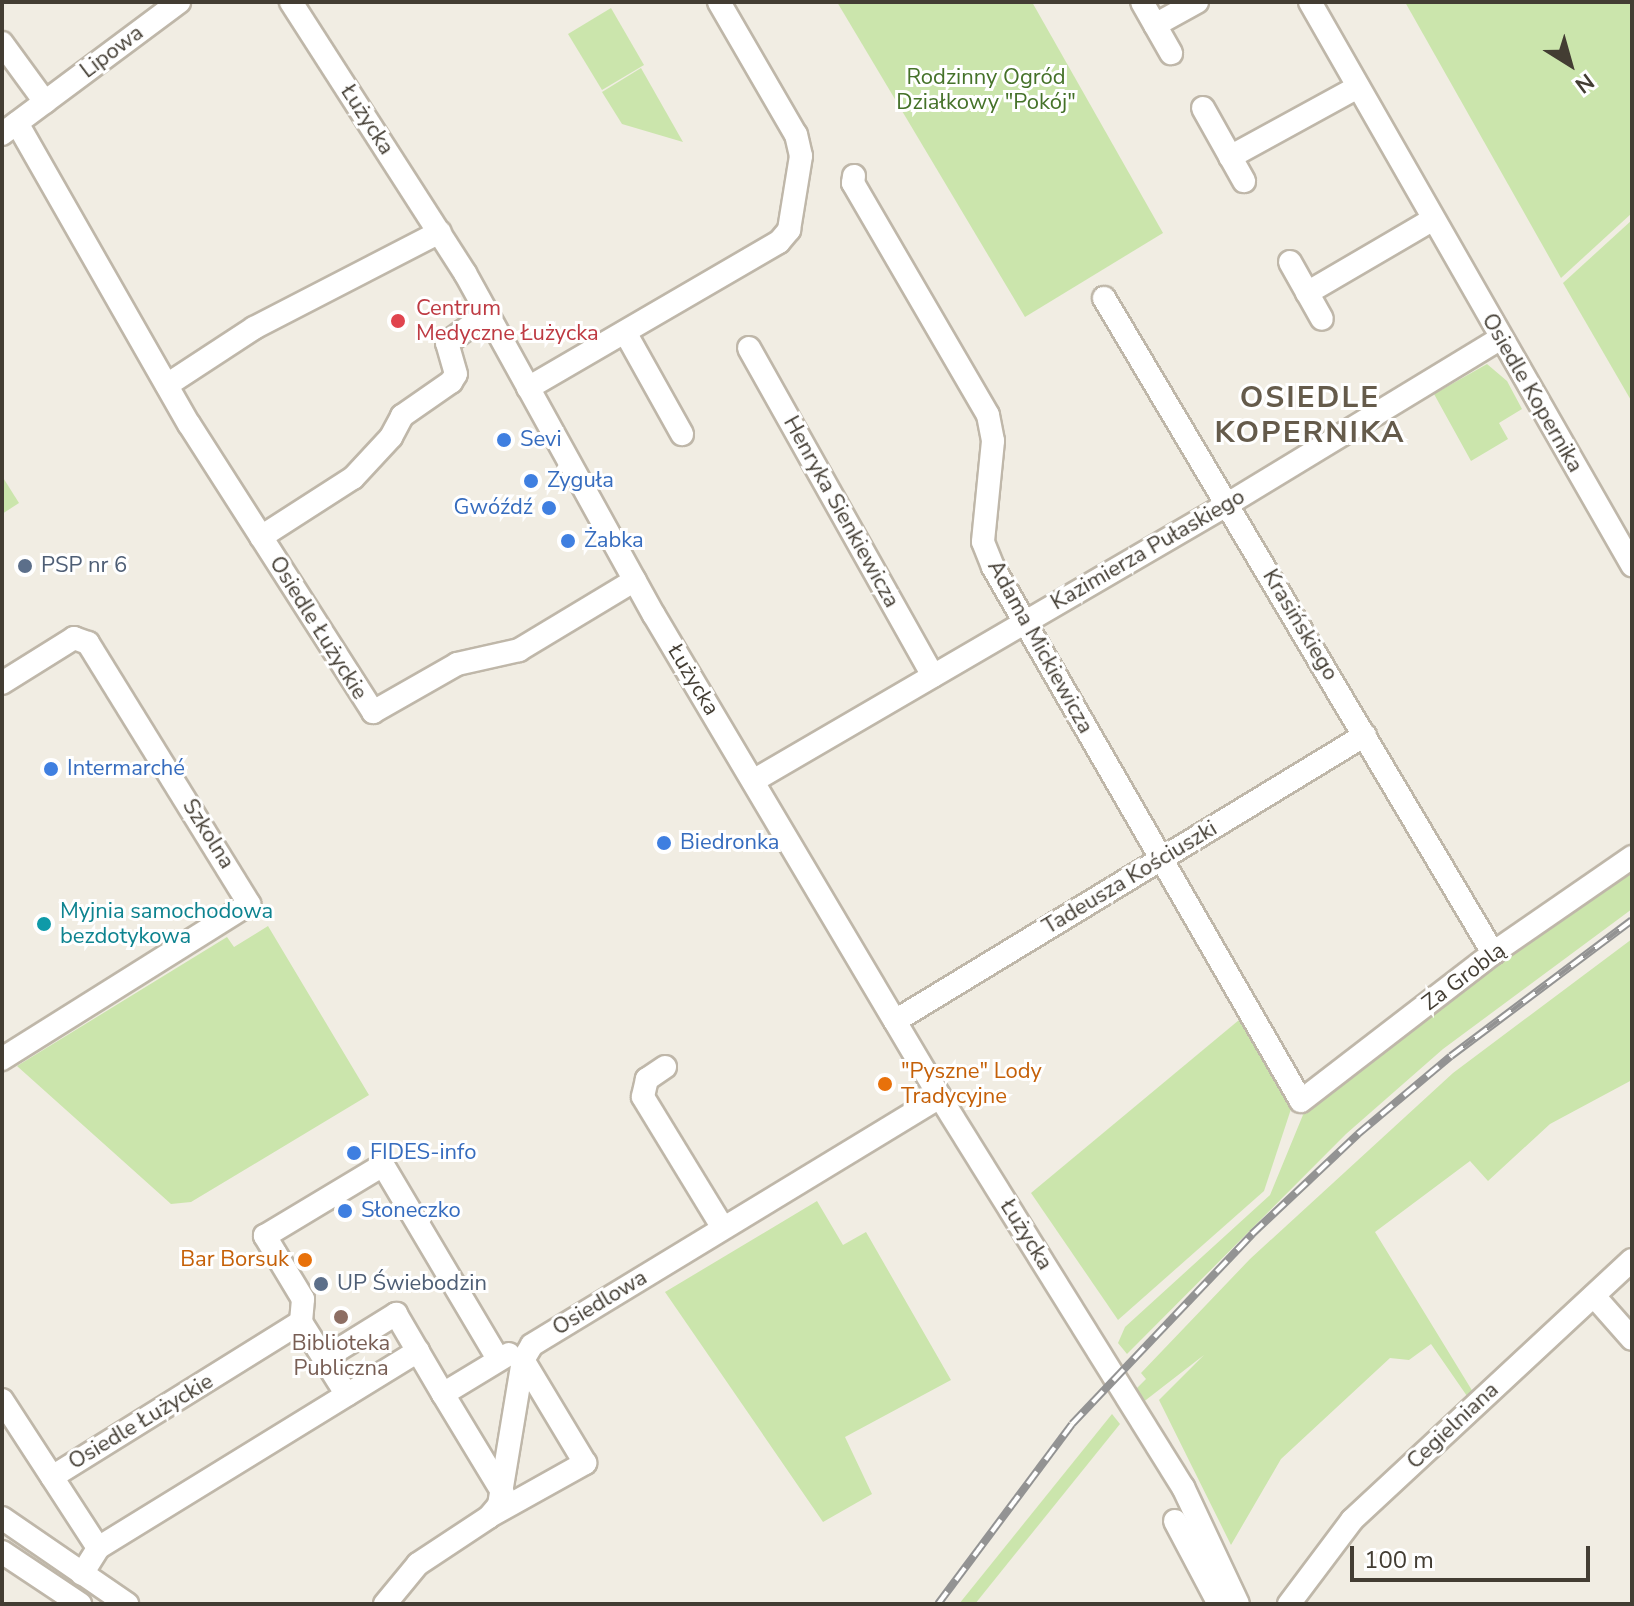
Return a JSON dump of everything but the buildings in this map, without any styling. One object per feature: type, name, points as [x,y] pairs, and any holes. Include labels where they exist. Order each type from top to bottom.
[{"type":"street","name":"Lipowa","points":[[10,128],[179,2]]},
{"type":"street","name":"Łużycka","points":[[291,2],[440,232],[488,313],[635,580],[753,781],[940,1097],[1102,1354],[1213,1541],[1238,1604]]},
{"type":"street","points":[[528,388],[779,242],[794,215],[801,156],[796,135],[719,2]]},
{"type":"street","points":[[1142,2],[1171,53]]},
{"type":"street","points":[[1155,25],[1197,2]]},
{"type":"street","name":"Osiedle Kopernika","points":[[1310,2],[1499,339],[1632,565]]},
{"type":"street","points":[[2,43],[45,102]]},
{"type":"street","points":[[1230,157],[1358,87]]},
{"type":"street","points":[[1203,108],[1244,181]]},
{"type":"street","name":"Osiedle Łużyckie","points":[[10,128],[261,537],[373,712],[457,664],[519,650],[635,580]]},
{"type":"street","name":"Adama Mickiewicza","points":[[854,176],[853,183],[988,415],[993,441],[983,542],[1025,622],[1301,1101]]},
{"type":"street","points":[[1307,293],[1432,220]]},
{"type":"street","points":[[167,385],[254,328],[440,232]]},
{"type":"street","points":[[1290,262],[1322,319]]},
{"type":"street","name":"Krasińskiego","points":[[1104,298],[1493,953]]},
{"type":"street","name":"Osiedle Łużyckie","points":[[261,537],[353,478],[391,437],[402,416],[451,382],[456,374],[447,343],[488,313]]},
{"type":"street","points":[[625,332],[682,434]]},
{"type":"street","name":"Kazimierza Pułaskiego","points":[[753,781],[1228,504],[1499,339]]},
{"type":"street","name":"Henryka Sienkiewicza","points":[[749,348],[933,676]]},
{"type":"street","name":"Szkolna","points":[[2,683],[74,638],[88,643],[249,904],[2,1059]]},
{"type":"street","name":"Tadeusza Kościuszki","points":[[895,1021],[1365,735]]},
{"type":"street","name":"Za Groblą","points":[[1301,1101],[1493,953],[1632,857]]},
{"type":"street","points":[[665,1067],[647,1079],[643,1097],[723,1228]]},
{"type":"street","name":"Osiedlowa","points":[[443,1394],[498,1359],[528,1352],[723,1228],[940,1097]]},
{"type":"street","points":[[347,1395],[301,1322],[303,1299],[265,1236],[383,1165],[498,1359]]},
{"type":"street","name":"Cegielniana","points":[[1289,1604],[1352,1520],[1632,1260]]},
{"type":"street","points":[[1594,1296],[1632,1339]]},
{"type":"street","points":[[325,1358],[396,1314],[503,1493]]},
{"type":"street","name":"Osiedle Łużyckie","points":[[98,1548],[52,1477],[301,1322]]},
{"type":"street","points":[[82,1574],[98,1548],[418,1351]]},
{"type":"street","points":[[492,1515],[503,1493],[528,1352]]},
{"type":"street","points":[[385,1604],[418,1564],[492,1515],[585,1463],[528,1352]]},
{"type":"street","points":[[2,1400],[52,1477]]},
{"type":"street","points":[[2,1518],[127,1604]]},
{"type":"street","points":[[1175,1521],[1219,1604]]},
{"type":"street","points":[[2,1552],[80,1604]]},
{"type":"green space","name":"Rodzinny Ogród Działkowy \"Pokój\"","points":[[837,2],[1032,2],[1163,233],[1025,317]]},
{"type":"green space","points":[[1405,2],[1632,2],[1632,213],[1561,278]]},
{"type":"green space","points":[[611,8],[644,65],[602,90],[568,34]]},
{"type":"green space","points":[[641,68],[683,142],[622,124],[602,92]]},
{"type":"green space","points":[[1632,220],[1632,402],[1563,283]]},
{"type":"green space","points":[[1487,364],[1507,381],[1522,409],[1499,423],[1508,439],[1471,461],[1434,394]]},
{"type":"green space","points":[[2,476],[19,503],[2,514]]},
{"type":"green space","points":[[1632,872],[1632,909],[1443,1049],[1346,1134],[1127,1354],[1118,1343],[1125,1327],[1270,1195],[1305,1110],[1486,970]]},
{"type":"green space","points":[[268,926],[369,1095],[191,1202],[171,1204],[17,1066],[227,937],[234,947]]},
{"type":"green space","points":[[1632,939],[1632,1080],[1550,1124],[1488,1181],[1470,1161],[1375,1232],[1473,1392],[1467,1396],[1431,1344],[1409,1360],[1390,1358],[1281,1459],[1231,1545],[1159,1400],[1204,1355],[1142,1403],[1133,1392],[1146,1379],[1141,1373],[1250,1259],[1453,1073]]},
{"type":"green space","points":[[1239,1020],[1292,1106],[1264,1191],[1118,1320],[1031,1193]]},
{"type":"green space","points":[[817,1201],[843,1245],[866,1232],[951,1380],[845,1437],[872,1494],[823,1522],[665,1292]]},
{"type":"green space","points":[[1112,1414],[1120,1424],[975,1604],[959,1604]]},
{"type":"railway","points":[[938,1604],[1072,1424],[1252,1234],[1358,1134],[1451,1056],[1632,920]]},
{"type":"place","name":"Centrum Medyczne Łużycka","points":[[398,321]]},
{"type":"place","name":"Sevi","points":[[504,440]]},
{"type":"place","name":"Zyguła","points":[[531,481]]},
{"type":"place","name":"Gwóźdź","points":[[549,508]]},
{"type":"place","name":"Żabka","points":[[568,541]]},
{"type":"place","name":"PSP nr 6","points":[[25,566]]},
{"type":"place","name":"Intermarché","points":[[51,769]]},
{"type":"place","name":"Biedronka","points":[[664,843]]},
{"type":"place","name":"Myjnia samochodowa bezdotykowa","points":[[44,924]]},
{"type":"place","name":"\"Pyszne\" Lody Tradycyjne","points":[[885,1084]]},
{"type":"place","name":"FIDES-info","points":[[354,1153]]},
{"type":"place","name":"Słoneczko","points":[[345,1211]]},
{"type":"place","name":"Bar Borsuk","points":[[305,1260]]},
{"type":"place","name":"UP Świebodzin","points":[[321,1284]]},
{"type":"place","name":"Biblioteka Publiczna","points":[[341,1317]]},
{"type":"district","name":"OSIEDLE KOPERNIKA","points":[[1310,415]]}]
